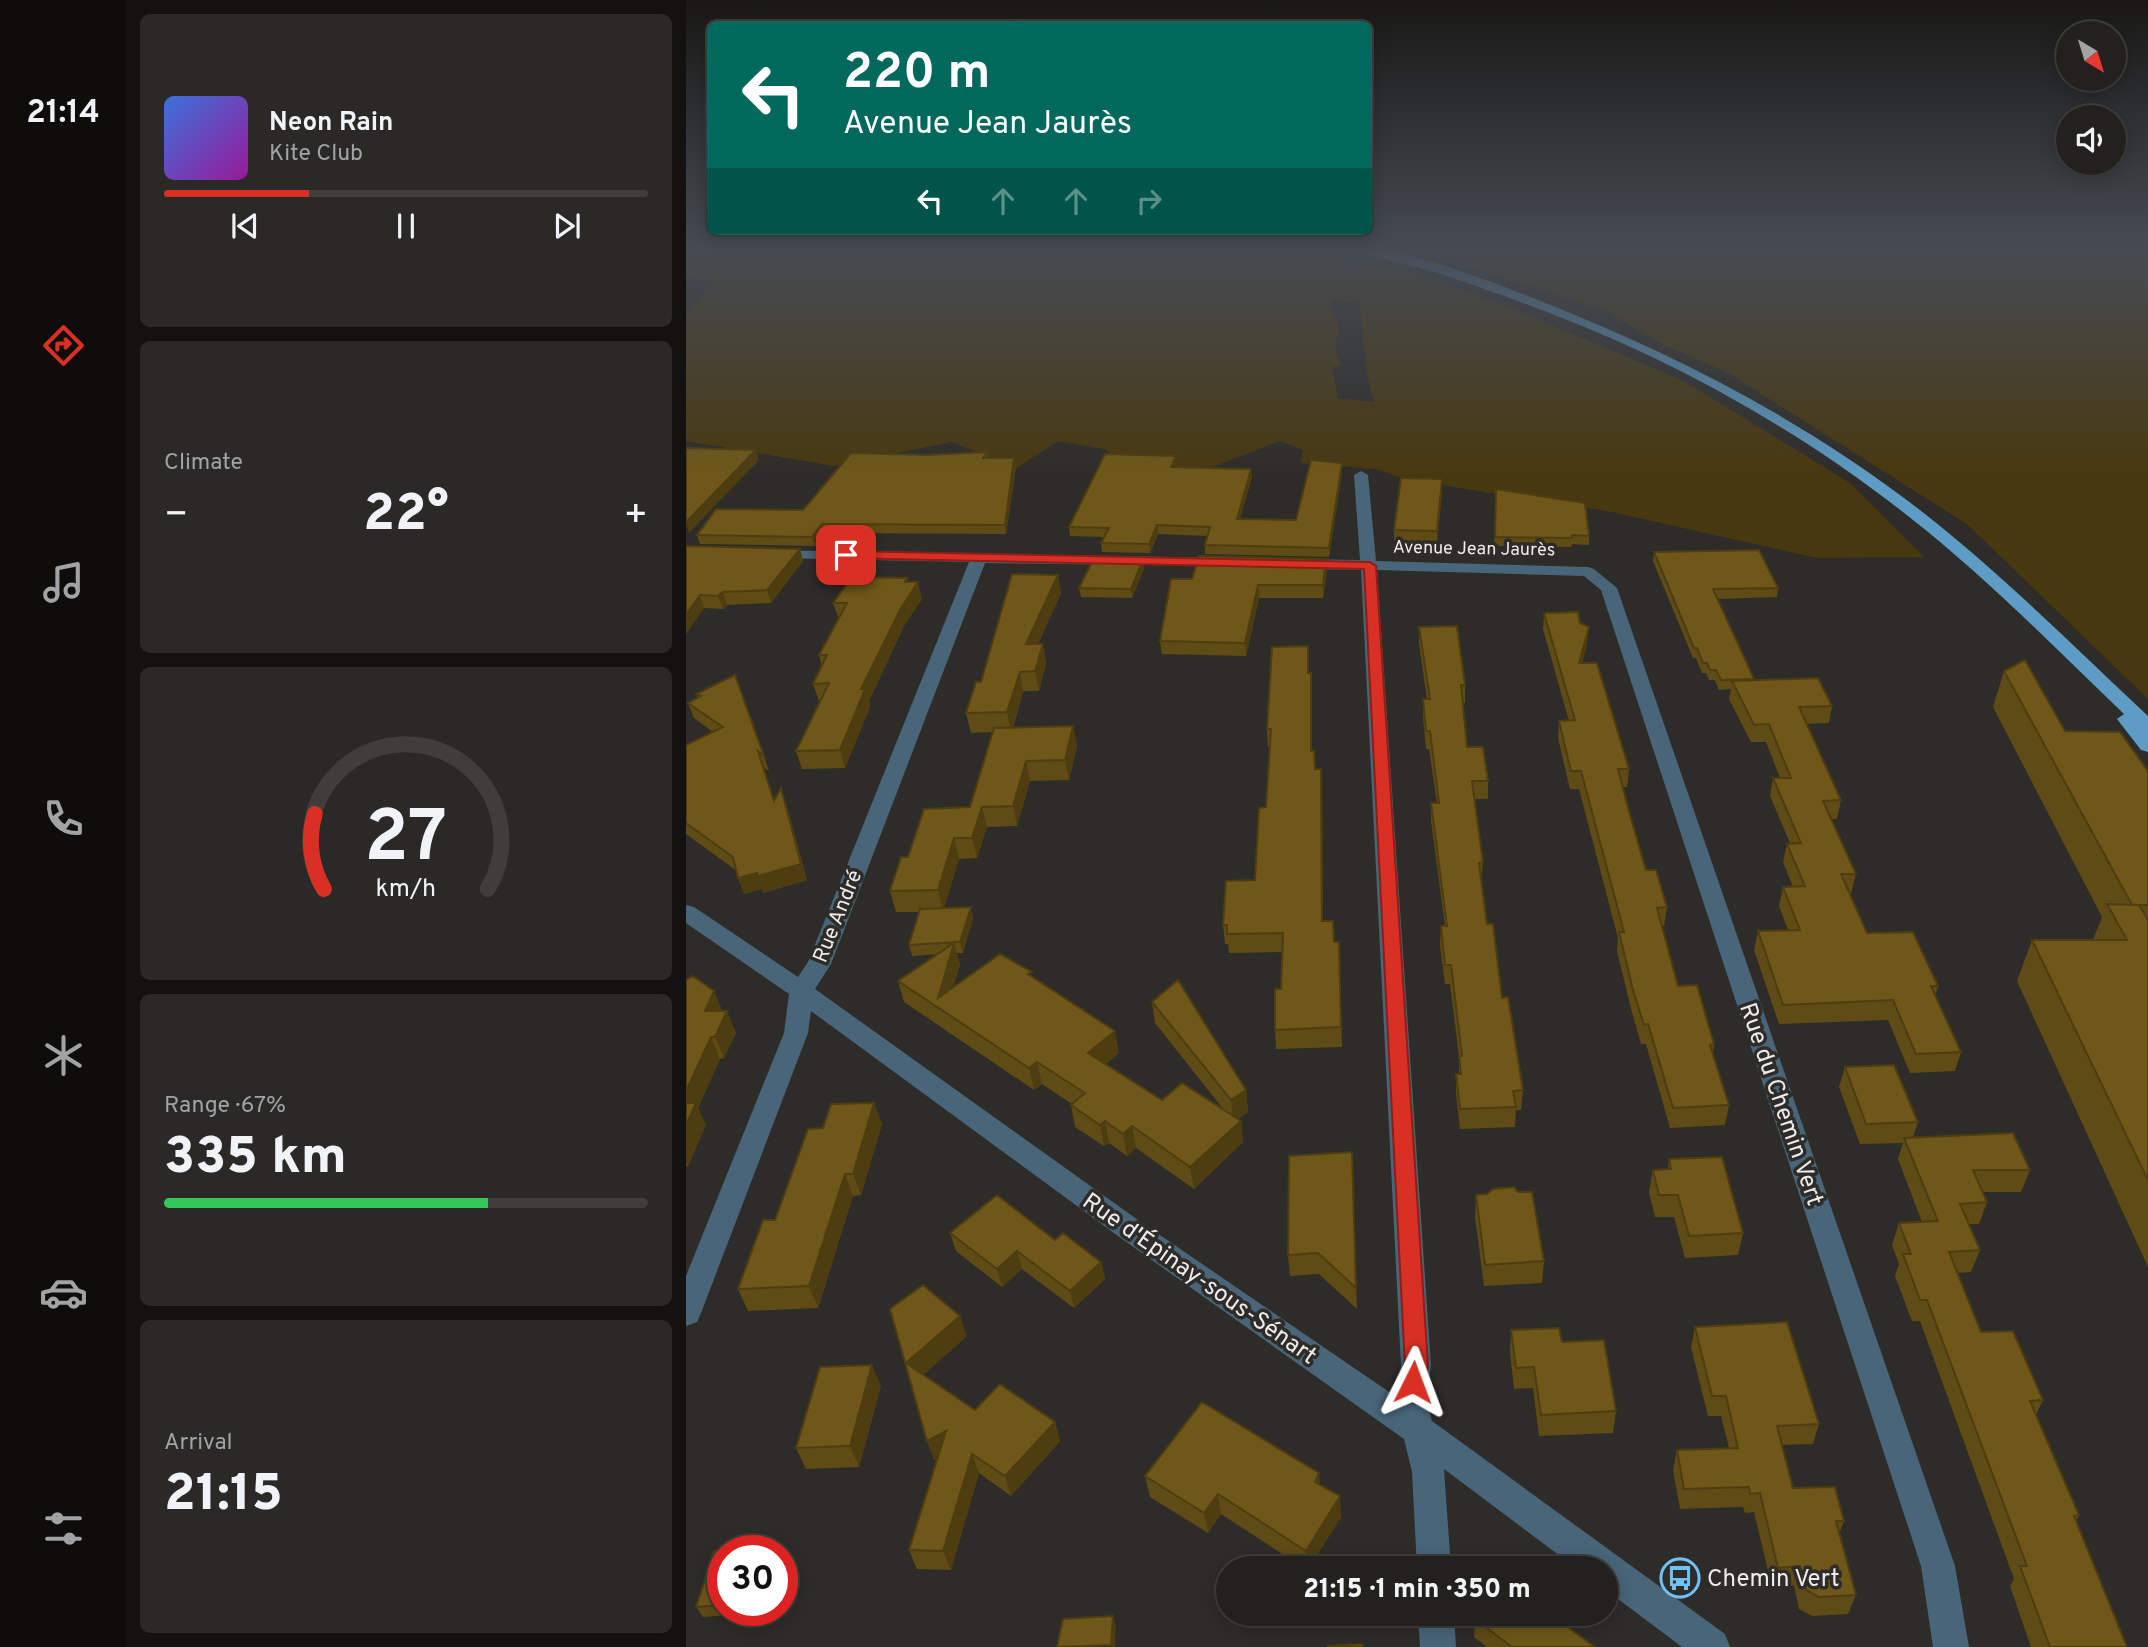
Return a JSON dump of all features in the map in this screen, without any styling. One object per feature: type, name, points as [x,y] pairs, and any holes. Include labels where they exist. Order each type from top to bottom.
[{"type":"main road","points":[[1585,324],[1737,397],[1844,463],[1917,515],[1993,578],[2148,727]]},
{"type":"main road","points":[[2094,676],[2148,746]]},
{"type":"street","points":[[1361,475],[1370,566],[1416,1366],[1410,1398],[1428,1472],[1433,1556]]},
{"type":"street","points":[[756,553],[1244,563]]},
{"type":"street","name":"Rue André","points":[[686,1313],[796,1033],[801,991],[819,964],[979,558]]},
{"type":"street","name":"Avenue Jean Jaurès","points":[[1286,564],[1557,569],[1588,572]]},
{"type":"street","name":"Rue du Chemin Vert","points":[[1588,572],[1609,589],[1627,641],[1938,1566],[1951,1647]]},
{"type":"street","name":"Rue d'Épinay-sous-Sénart","points":[[686,912],[801,991],[1117,1220],[1416,1429],[1712,1647]]},
{"type":"street","points":[[1437,1626],[1438,1647]]},
{"type":"shaded area","points":[[686,324],[1338,324],[1340,331],[1336,349],[1342,366],[1332,367],[1338,398],[1374,402],[1361,324],[1549,324],[1684,381],[1850,483],[1924,557],[1817,558],[1612,512],[1403,479],[1376,469],[1301,463],[1303,450],[1280,441],[1202,471],[1125,466],[1105,449],[1058,441],[1006,475],[975,451],[952,442],[834,466],[686,441]]},
{"type":"shaded area","points":[[1627,324],[2148,324],[2148,699],[1967,524],[1728,373],[1662,344]]},
{"type":"building","points":[[686,448],[756,450],[686,522]]},
{"type":"building","points":[[987,452],[983,458],[1014,458],[1005,525],[822,524],[812,537],[697,535],[716,509],[803,510],[851,453],[928,455]]},
{"type":"building","points":[[1105,454],[1176,456],[1171,467],[1251,469],[1237,519],[1296,520],[1311,460],[1342,463],[1329,548],[1205,545],[1210,527],[1157,525],[1149,544],[1101,543],[1109,528],[1069,527]]},
{"type":"building","points":[[1401,478],[1442,479],[1437,531],[1394,530]]},
{"type":"building","points":[[1496,489],[1585,503],[1589,536],[1495,537]]},
{"type":"building","points":[[686,546],[800,549],[767,590],[723,592],[718,596],[700,595],[686,615]]},
{"type":"building","points":[[1759,550],[1778,588],[1713,589],[1754,679],[1721,680],[1716,670],[1710,670],[1707,663],[1703,663],[1697,648],[1694,648],[1654,552]]},
{"type":"building","points":[[1199,556],[1326,559],[1323,585],[1258,585],[1245,643],[1160,641],[1171,579],[1192,579]]},
{"type":"building","points":[[1094,558],[1143,559],[1131,589],[1079,588]]},
{"type":"building","points":[[1012,574],[1058,575],[1026,644],[1043,644],[1035,671],[1020,672],[1007,712],[966,713],[976,682],[981,682]]},
{"type":"building","points":[[852,577],[907,578],[905,582],[918,582],[901,608],[861,689],[865,689],[840,750],[796,751],[829,683],[813,684],[827,655],[819,655],[847,603],[833,603]]},
{"type":"building","points":[[1578,612],[1580,623],[1589,627],[1579,663],[1597,663],[1629,769],[1618,769],[1630,815],[1646,870],[1656,870],[1667,907],[1657,908],[1678,986],[1697,985],[1714,1044],[1710,1045],[1729,1105],[1673,1108],[1648,1024],[1644,1025],[1633,990],[1619,932],[1624,932],[1581,771],[1571,771],[1559,721],[1575,720],[1544,613]]},
{"type":"building","points":[[1457,626],[1465,685],[1461,685],[1467,747],[1483,747],[1488,781],[1472,781],[1483,862],[1479,863],[1487,924],[1493,924],[1502,998],[1508,997],[1523,1090],[1513,1091],[1516,1107],[1460,1109],[1456,1074],[1461,1074],[1459,1056],[1462,1056],[1451,965],[1445,965],[1441,926],[1447,926],[1431,803],[1439,803],[1430,731],[1426,731],[1423,699],[1430,699],[1419,627]]},
{"type":"building","points":[[1308,646],[1308,673],[1311,673],[1311,751],[1314,751],[1315,769],[1321,769],[1322,921],[1333,921],[1334,942],[1339,942],[1341,1027],[1275,1030],[1275,989],[1281,989],[1283,933],[1227,934],[1227,925],[1223,925],[1226,881],[1255,880],[1259,808],[1266,807],[1272,647]]},
{"type":"building","points":[[2025,660],[2065,731],[2120,732],[2148,771],[2148,905],[2132,905],[2004,671]]},
{"type":"building","points":[[735,675],[764,756],[758,751],[774,801],[781,788],[801,864],[758,876],[757,873],[738,878],[733,857],[686,823],[686,745],[723,727],[688,703],[701,696],[696,694]]},
{"type":"building","points":[[1818,678],[1832,706],[1799,707],[1841,800],[1823,801],[1856,874],[1841,874],[1867,933],[1913,932],[1938,986],[1931,986],[1961,1052],[1916,1054],[1893,1000],[1783,1005],[1758,931],[1800,930],[1783,887],[1805,886],[1787,844],[1801,843],[1773,778],[1791,778],[1769,724],[1754,725],[1732,681]]},
{"type":"building","points":[[1073,726],[1065,760],[1026,761],[1013,806],[982,807],[972,838],[954,838],[938,890],[890,891],[901,857],[908,857],[924,809],[970,807],[994,728]]},
{"type":"building","points":[[2107,904],[2139,905],[2148,920],[2148,1180],[2032,940],[2127,940]]},
{"type":"building","points":[[971,907],[960,942],[909,945],[920,909]]},
{"type":"building","points":[[954,943],[938,998],[1000,954],[1032,972],[1028,974],[1115,1031],[1088,1053],[1162,1100],[1182,1083],[1241,1121],[1190,1167],[1132,1126],[1123,1134],[1105,1121],[1100,1125],[1071,1105],[1085,1093],[1037,1062],[1029,1068],[898,981]]},
{"type":"building","points":[[693,976],[714,991],[705,1011],[727,1011],[715,1037],[711,1037],[686,1091],[686,980]]},
{"type":"building","points":[[1178,980],[1246,1090],[1231,1100],[1152,1002]]},
{"type":"building","points":[[1894,1065],[1918,1122],[1866,1124],[1845,1067]]},
{"type":"building","points":[[686,1103],[696,1103],[686,1125]]},
{"type":"building","points":[[874,1103],[853,1174],[845,1174],[809,1286],[738,1289],[763,1220],[775,1220],[808,1129],[823,1128],[831,1104]]},
{"type":"building","points":[[2013,1133],[2030,1170],[1973,1170],[1987,1202],[1960,1204],[1980,1250],[1949,1252],[1981,1332],[2013,1331],[2043,1400],[2030,1401],[2079,1515],[2074,1516],[2127,1647],[2050,1647],[2020,1566],[2027,1566],[1927,1300],[1920,1300],[1903,1254],[1911,1254],[1899,1223],[1938,1221],[1904,1138]]},
{"type":"building","points":[[1352,1152],[1356,1288],[1318,1253],[1288,1255],[1289,1156]]},
{"type":"building","points":[[1722,1157],[1743,1233],[1689,1236],[1678,1195],[1659,1195],[1653,1170],[1671,1169],[1669,1159]]},
{"type":"building","points":[[1514,1187],[1518,1192],[1532,1192],[1544,1261],[1485,1265],[1476,1195],[1487,1194],[1493,1189]]},
{"type":"building","points":[[997,1195],[1055,1240],[1063,1233],[1101,1262],[1070,1291],[1017,1251],[997,1269],[950,1233]]},
{"type":"building","points":[[923,1285],[960,1316],[906,1363],[975,1410],[1000,1384],[1055,1422],[1005,1476],[972,1454],[943,1551],[909,1550],[946,1431],[927,1441],[890,1309]]},
{"type":"building","points":[[1787,1322],[1819,1424],[1777,1426],[1793,1488],[1835,1487],[1844,1521],[1836,1521],[1856,1595],[1819,1597],[1806,1590],[1800,1566],[1778,1568],[1760,1493],[1750,1494],[1749,1487],[1684,1489],[1677,1450],[1738,1448],[1726,1396],[1712,1396],[1695,1327]]},
{"type":"building","points":[[1559,1328],[1562,1342],[1604,1340],[1616,1411],[1541,1415],[1534,1367],[1516,1368],[1511,1330]]},
{"type":"building","points":[[872,1365],[850,1446],[796,1448],[820,1367]]},
{"type":"building","points":[[1202,1402],[1319,1473],[1315,1482],[1340,1496],[1306,1551],[1218,1494],[1204,1513],[1145,1476]]},
{"type":"building","points":[[707,1573],[707,1606],[696,1607]]},
{"type":"building","points":[[1113,1616],[1111,1645],[1057,1647],[1063,1619]]},
{"type":"building","points":[[1484,1626],[1566,1626],[1595,1647],[1512,1647]]},
{"type":"building","points":[[1362,1644],[1362,1647],[1328,1647],[1328,1646]]},
{"type":"place","name":"Chemin Vert","points":[[1680,1578]]},
{"type":"route","points":[[846,555],[1370,566],[1416,1366],[1413,1382]]}]
